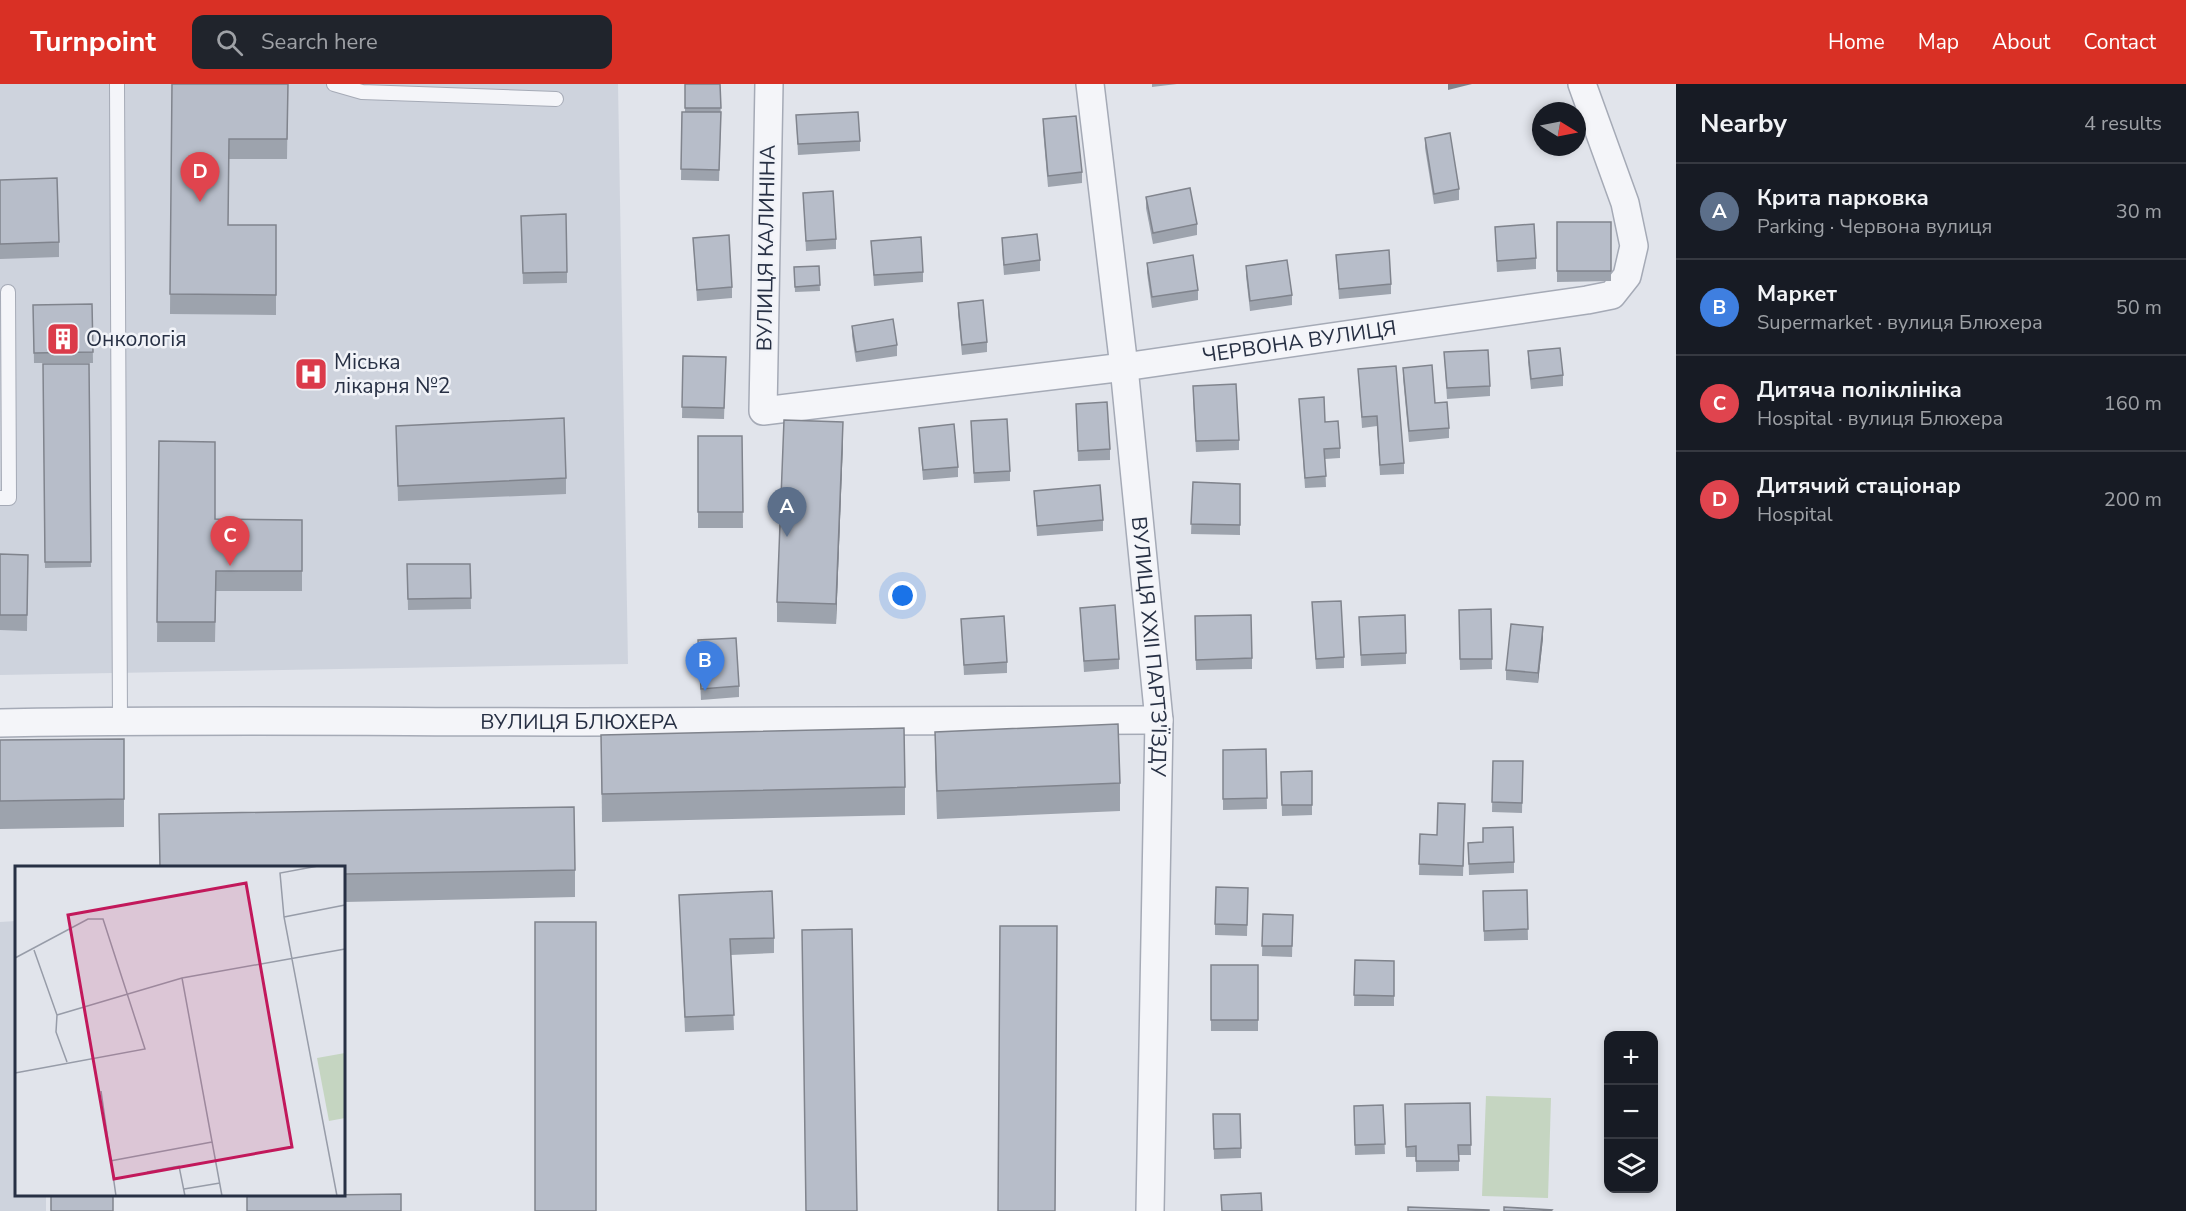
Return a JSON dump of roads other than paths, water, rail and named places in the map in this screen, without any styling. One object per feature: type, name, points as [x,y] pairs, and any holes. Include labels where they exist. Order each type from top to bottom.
[{"type":"street","name":"ВУЛИЦЯ КАЛИНІНА","points":[[764,411],[769,84]]},
{"type":"street","name":"ВУЛИЦЯ XXII ПАРТЗ'ЇЗДУ","points":[[1090,84],[1124,367],[1159,720],[1150,1211]]},
{"type":"street","name":"ЧЕРВОНА ВУЛИЦЯ","points":[[764,411],[1124,367],[1612,295],[1627,276],[1634,246],[1625,203],[1582,84]]},
{"type":"street","name":"ВУЛИЦЯ БЛЮХЕРА","points":[[0,723],[1159,720]]},
{"type":"lane","points":[[117,84],[120,721]]},
{"type":"lane","points":[[334,84],[362,92],[556,99]]},
{"type":"lane","points":[[0,498],[9,498],[8,291]]},
{"type":"place","name":"Дитячий стаціонар","points":[[200,202]]},
{"type":"place","name":"Онкологія","points":[[63,339]]},
{"type":"place","name":"Міська лікарня №2","points":[[311,374]]},
{"type":"place","name":"Крита парковка","points":[[787,537]]},
{"type":"place","name":"Дитяча поліклініка","points":[[230,566]]},
{"type":"place","name":"Маркет","points":[[705,691]]}]
